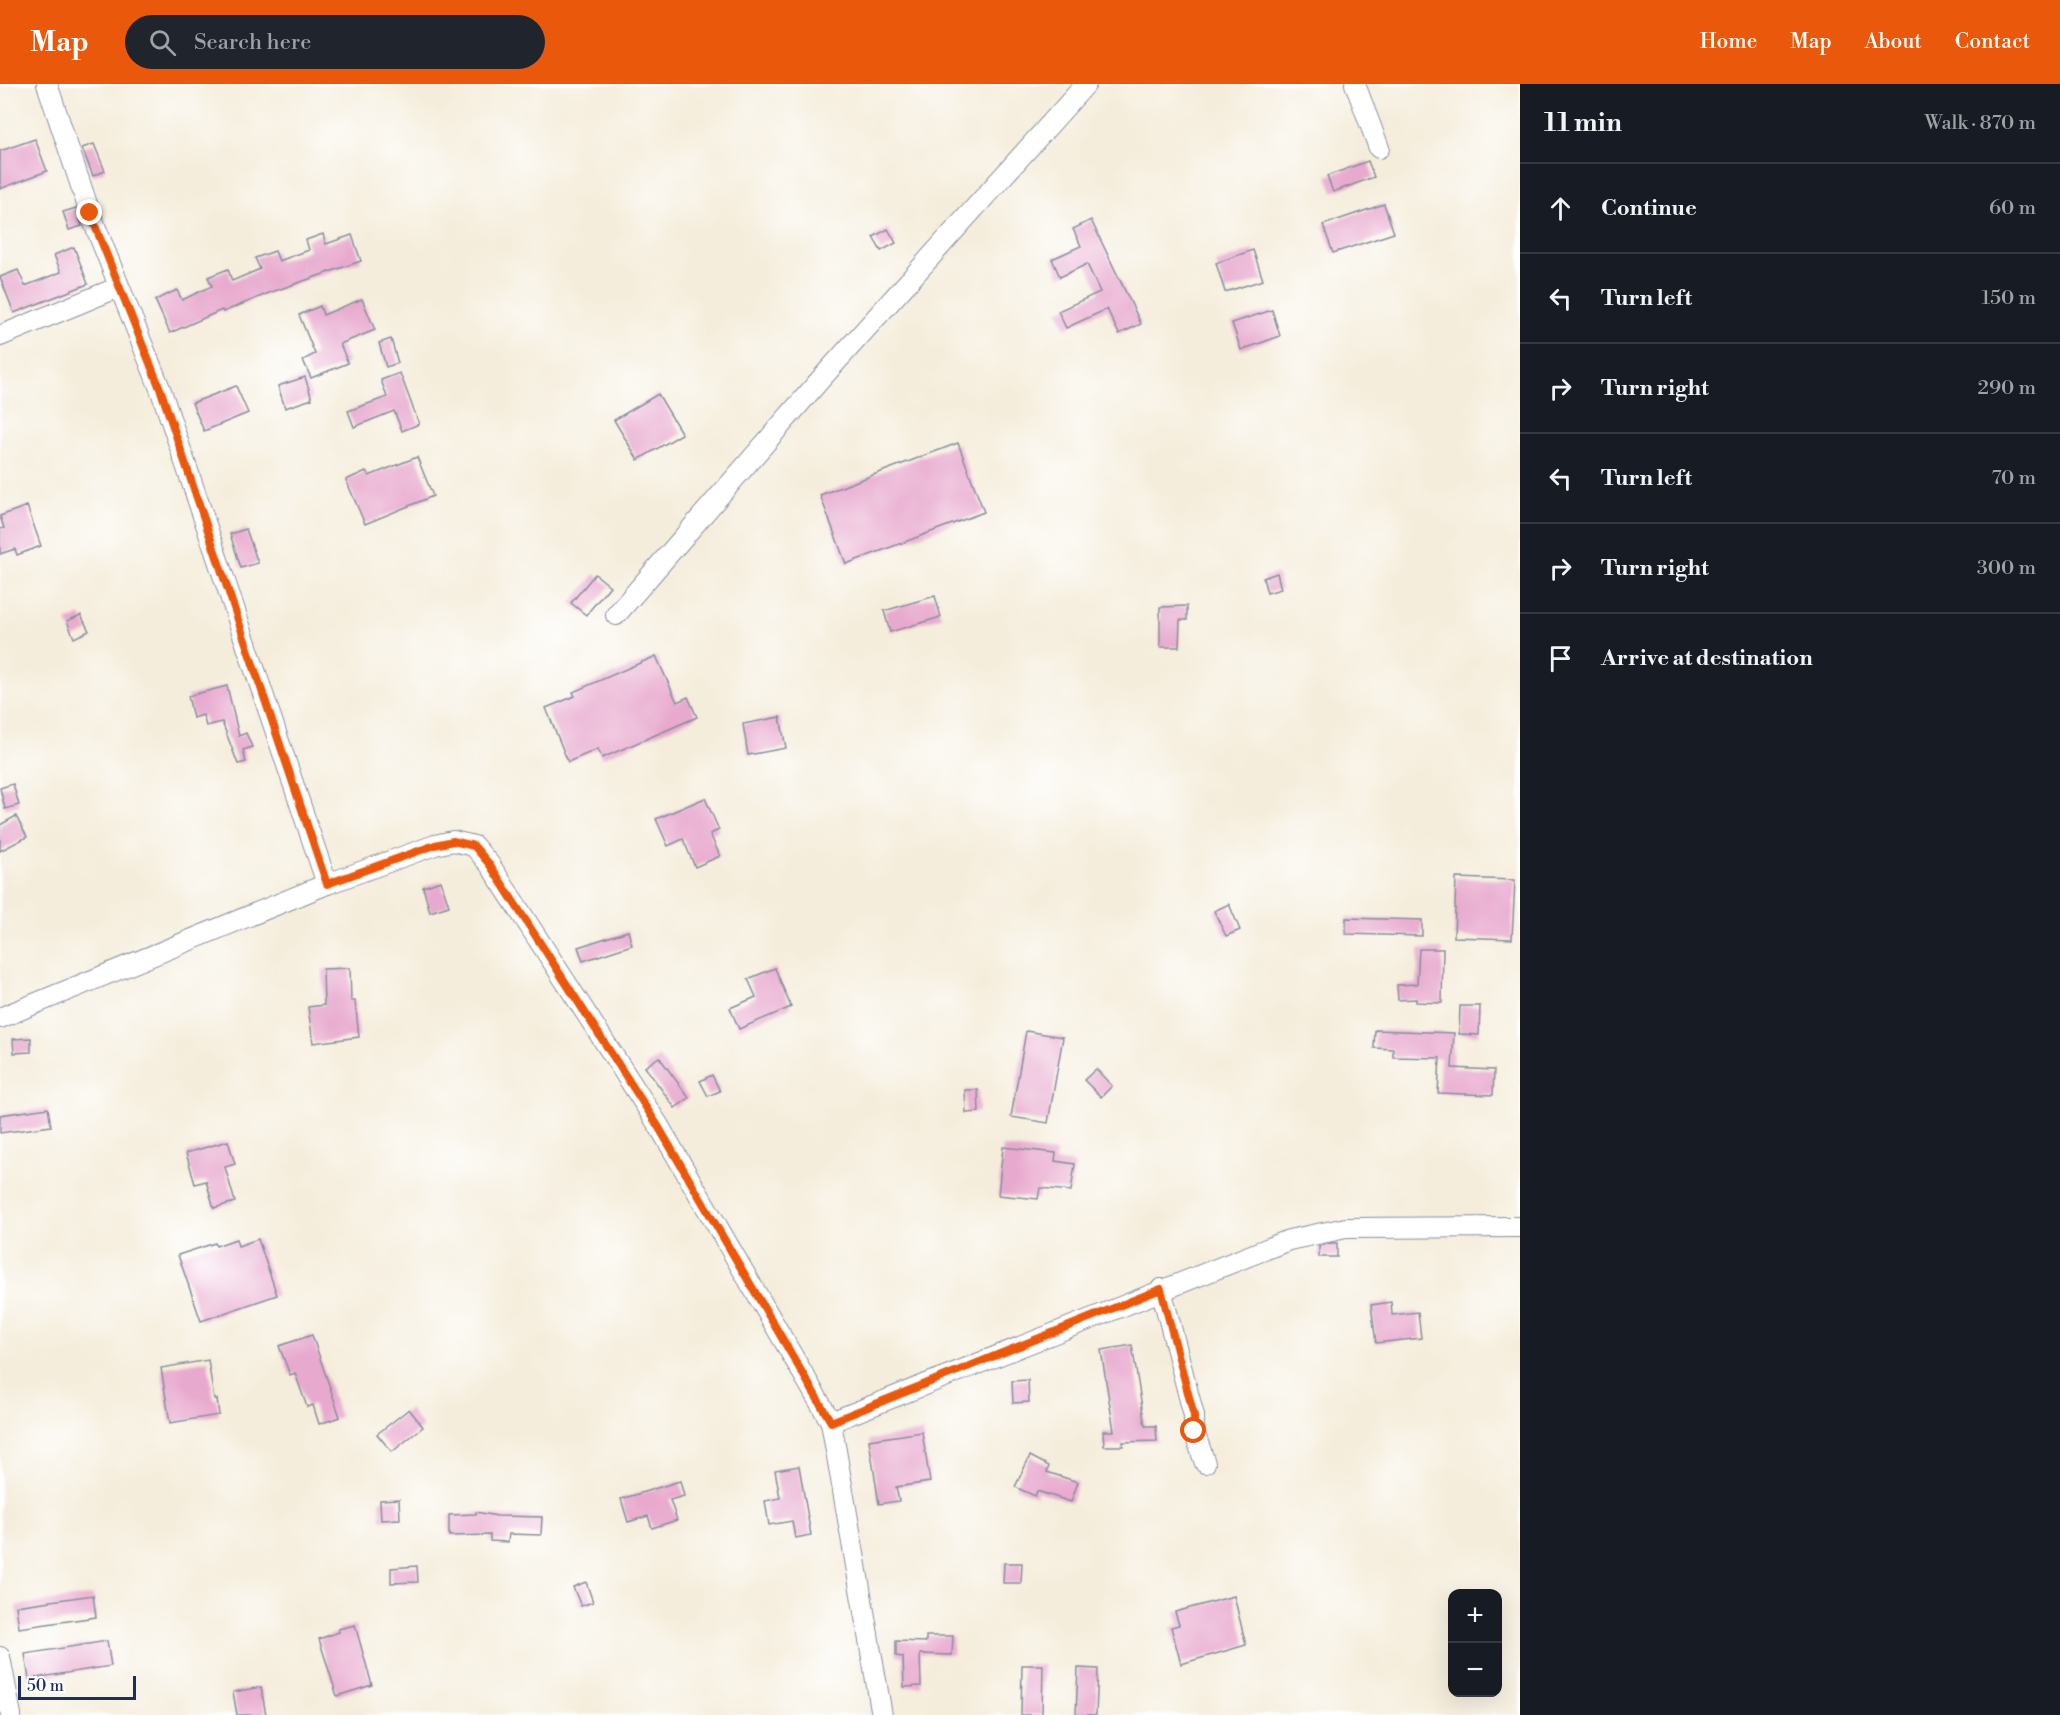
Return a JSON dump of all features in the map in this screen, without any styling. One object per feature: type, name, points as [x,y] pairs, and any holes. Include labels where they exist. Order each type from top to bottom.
[{"type":"street","points":[[47,84],[90,213],[161,391],[327,884]]},
{"type":"street","points":[[616,615],[820,380],[1086,84]]},
{"type":"street","points":[[1355,84],[1379,148]]},
{"type":"street","points":[[0,336],[119,287]]},
{"type":"street","points":[[0,1018],[327,884],[435,845],[453,841],[474,846],[490,865],[658,1126],[831,1422],[882,1715]]},
{"type":"street","points":[[831,1422],[1289,1239],[1346,1228],[1520,1227]]},
{"type":"street","points":[[1161,1289],[1194,1416],[1194,1431],[1205,1463]]},
{"type":"street","points":[[0,1658],[3,1693],[11,1715]]},
{"type":"building","points":[[35,139],[47,171],[0,189],[0,151]]},
{"type":"building","points":[[94,144],[105,171],[93,176],[82,148]]},
{"type":"building","points":[[1368,161],[1374,177],[1333,192],[1327,176]]},
{"type":"building","points":[[1384,204],[1394,233],[1333,253],[1323,225]]},
{"type":"building","points":[[76,208],[82,226],[69,230],[63,212]]},
{"type":"building","points":[[1091,220],[1141,324],[1119,334],[1107,309],[1066,328],[1058,311],[1100,292],[1087,264],[1060,277],[1052,259],[1081,246],[1073,229]]},
{"type":"building","points":[[888,229],[896,243],[881,251],[873,237]]},
{"type":"building","points":[[323,234],[326,244],[352,235],[361,261],[269,293],[223,312],[222,310],[170,333],[155,300],[177,290],[182,300],[212,286],[208,277],[228,269],[232,281],[260,269],[255,258],[275,251],[279,261],[309,250],[306,240]]},
{"type":"building","points":[[74,247],[88,284],[14,313],[0,277],[18,270],[25,286],[61,272],[54,255]]},
{"type":"building","points":[[1253,250],[1263,280],[1225,292],[1216,263]]},
{"type":"building","points":[[362,299],[375,330],[340,344],[348,363],[311,378],[303,360],[315,354],[299,315],[320,306],[323,315]]},
{"type":"building","points":[[1272,310],[1280,336],[1241,350],[1232,323]]},
{"type":"building","points":[[391,339],[398,363],[386,367],[379,343]]},
{"type":"building","points":[[400,373],[419,424],[402,431],[394,411],[354,427],[348,411],[387,397],[381,380]]},
{"type":"building","points":[[305,377],[312,399],[285,408],[278,386]]},
{"type":"building","points":[[236,386],[248,413],[204,431],[192,403]]},
{"type":"building","points":[[658,394],[682,434],[638,460],[614,420]]},
{"type":"building","points":[[958,443],[984,512],[846,564],[820,495]]},
{"type":"building","points":[[417,457],[433,496],[365,524],[346,480],[366,471],[369,476]]},
{"type":"building","points":[[27,506],[41,546],[17,555],[15,549],[0,554],[0,529],[4,528],[0,516]]},
{"type":"building","points":[[246,529],[258,563],[241,568],[230,534]]},
{"type":"building","points":[[1277,573],[1281,589],[1267,593],[1263,578]]},
{"type":"building","points":[[595,574],[610,586],[586,615],[571,603]]},
{"type":"building","points":[[935,596],[941,617],[890,632],[884,611]]},
{"type":"building","points":[[1187,606],[1187,620],[1180,620],[1179,647],[1160,647],[1160,607]]},
{"type":"building","points":[[81,615],[89,631],[74,638],[67,621]]},
{"type":"building","points":[[656,656],[677,702],[688,697],[697,717],[602,758],[598,749],[568,762],[546,708],[575,696],[573,692]]},
{"type":"building","points":[[227,686],[239,736],[246,733],[252,747],[243,750],[246,762],[238,764],[222,722],[206,726],[203,715],[193,718],[188,696]]},
{"type":"building","points":[[780,717],[786,748],[748,755],[743,724]]},
{"type":"building","points":[[13,784],[19,805],[5,809],[0,788]]},
{"type":"building","points":[[705,798],[719,830],[710,834],[720,856],[695,867],[683,839],[668,846],[656,819]]},
{"type":"building","points":[[16,816],[27,837],[0,851],[0,825]]},
{"type":"building","points":[[1456,878],[1515,880],[1512,939],[1454,937]]},
{"type":"building","points":[[441,881],[449,906],[430,912],[423,887]]},
{"type":"building","points":[[1229,904],[1240,930],[1226,936],[1214,911]]},
{"type":"building","points":[[1346,918],[1422,920],[1422,936],[1346,934]]},
{"type":"building","points":[[628,931],[632,945],[583,961],[578,947]]},
{"type":"building","points":[[1419,949],[1443,949],[1442,1003],[1416,1002],[1416,999],[1398,1000],[1397,985],[1417,984]]},
{"type":"building","points":[[350,968],[351,1001],[355,1001],[359,1037],[313,1043],[308,1007],[324,1005],[323,969]]},
{"type":"building","points":[[775,968],[791,1007],[739,1029],[730,1008],[756,997],[748,979]]},
{"type":"building","points":[[1460,1006],[1480,1006],[1479,1035],[1459,1034]]},
{"type":"building","points":[[1375,1030],[1454,1033],[1452,1068],[1494,1070],[1493,1095],[1438,1093],[1440,1058],[1393,1057],[1393,1049],[1374,1048]]},
{"type":"building","points":[[1026,1031],[1063,1037],[1048,1123],[1011,1117]]},
{"type":"building","points":[[31,1038],[31,1052],[14,1053],[13,1039]]},
{"type":"building","points":[[659,1057],[689,1098],[675,1108],[645,1067]]},
{"type":"building","points":[[1096,1069],[1112,1086],[1101,1097],[1084,1080]]},
{"type":"building","points":[[712,1075],[720,1091],[708,1096],[700,1081]]},
{"type":"building","points":[[965,1090],[978,1090],[979,1112],[966,1113]]},
{"type":"building","points":[[48,1108],[51,1126],[0,1133],[0,1115]]},
{"type":"building","points":[[228,1141],[235,1164],[225,1167],[235,1202],[214,1208],[206,1181],[195,1184],[186,1153]]},
{"type":"building","points":[[1003,1147],[1056,1153],[1055,1161],[1075,1164],[1071,1191],[1040,1188],[1038,1199],[998,1195]]},
{"type":"building","points":[[236,1239],[238,1246],[258,1239],[277,1295],[201,1321],[178,1255]]},
{"type":"building","points":[[1337,1243],[1337,1257],[1319,1257],[1319,1246]]},
{"type":"building","points":[[1391,1302],[1392,1315],[1418,1312],[1421,1338],[1376,1343],[1371,1305]]},
{"type":"building","points":[[312,1335],[340,1417],[319,1424],[313,1405],[307,1407],[295,1373],[290,1375],[279,1346]]},
{"type":"building","points":[[1132,1345],[1145,1426],[1156,1426],[1157,1441],[1123,1442],[1123,1446],[1104,1446],[1103,1431],[1114,1431],[1101,1350]]},
{"type":"building","points":[[208,1360],[219,1415],[170,1423],[161,1368]]},
{"type":"building","points":[[1028,1380],[1029,1402],[1013,1403],[1012,1381]]},
{"type":"building","points":[[409,1409],[423,1427],[392,1452],[377,1434]]},
{"type":"building","points":[[922,1432],[930,1482],[896,1487],[899,1501],[879,1504],[869,1440]]},
{"type":"building","points":[[1030,1456],[1049,1466],[1047,1472],[1078,1482],[1071,1502],[1037,1491],[1035,1496],[1015,1487]]},
{"type":"building","points":[[799,1466],[811,1535],[795,1538],[792,1521],[769,1525],[765,1501],[780,1498],[775,1470]]},
{"type":"building","points":[[680,1481],[684,1496],[670,1500],[677,1520],[652,1528],[648,1516],[628,1522],[621,1499]]},
{"type":"building","points":[[399,1499],[400,1519],[381,1520],[380,1500]]},
{"type":"building","points":[[476,1512],[497,1516],[542,1517],[541,1535],[509,1534],[508,1542],[490,1541],[490,1535],[449,1536],[449,1515],[476,1514]]},
{"type":"building","points":[[1004,1563],[1022,1563],[1021,1583],[1003,1583]]},
{"type":"building","points":[[417,1566],[418,1582],[391,1583],[391,1568]]},
{"type":"building","points":[[586,1582],[593,1602],[581,1606],[573,1587]]},
{"type":"building","points":[[93,1595],[96,1617],[19,1628],[16,1606]]},
{"type":"building","points":[[1234,1596],[1246,1645],[1181,1664],[1171,1627],[1179,1625],[1175,1612]]},
{"type":"building","points":[[355,1625],[372,1685],[337,1696],[319,1639],[339,1632],[338,1629]]},
{"type":"building","points":[[926,1636],[953,1636],[952,1655],[920,1654],[921,1686],[904,1687],[903,1657],[896,1656],[896,1641],[926,1642]]},
{"type":"building","points":[[107,1641],[111,1666],[29,1679],[25,1654]]},
{"type":"building","points":[[1022,1665],[1043,1665],[1042,1715],[1021,1715]]},
{"type":"building","points":[[1078,1668],[1098,1669],[1096,1715],[1076,1715]]},
{"type":"building","points":[[261,1687],[266,1715],[237,1715],[233,1692]]},
{"type":"route","points":[[90,213],[161,391],[327,884],[435,845],[453,841],[474,846],[490,865],[658,1126],[831,1422],[1161,1289],[1194,1416],[1194,1431]]}]
